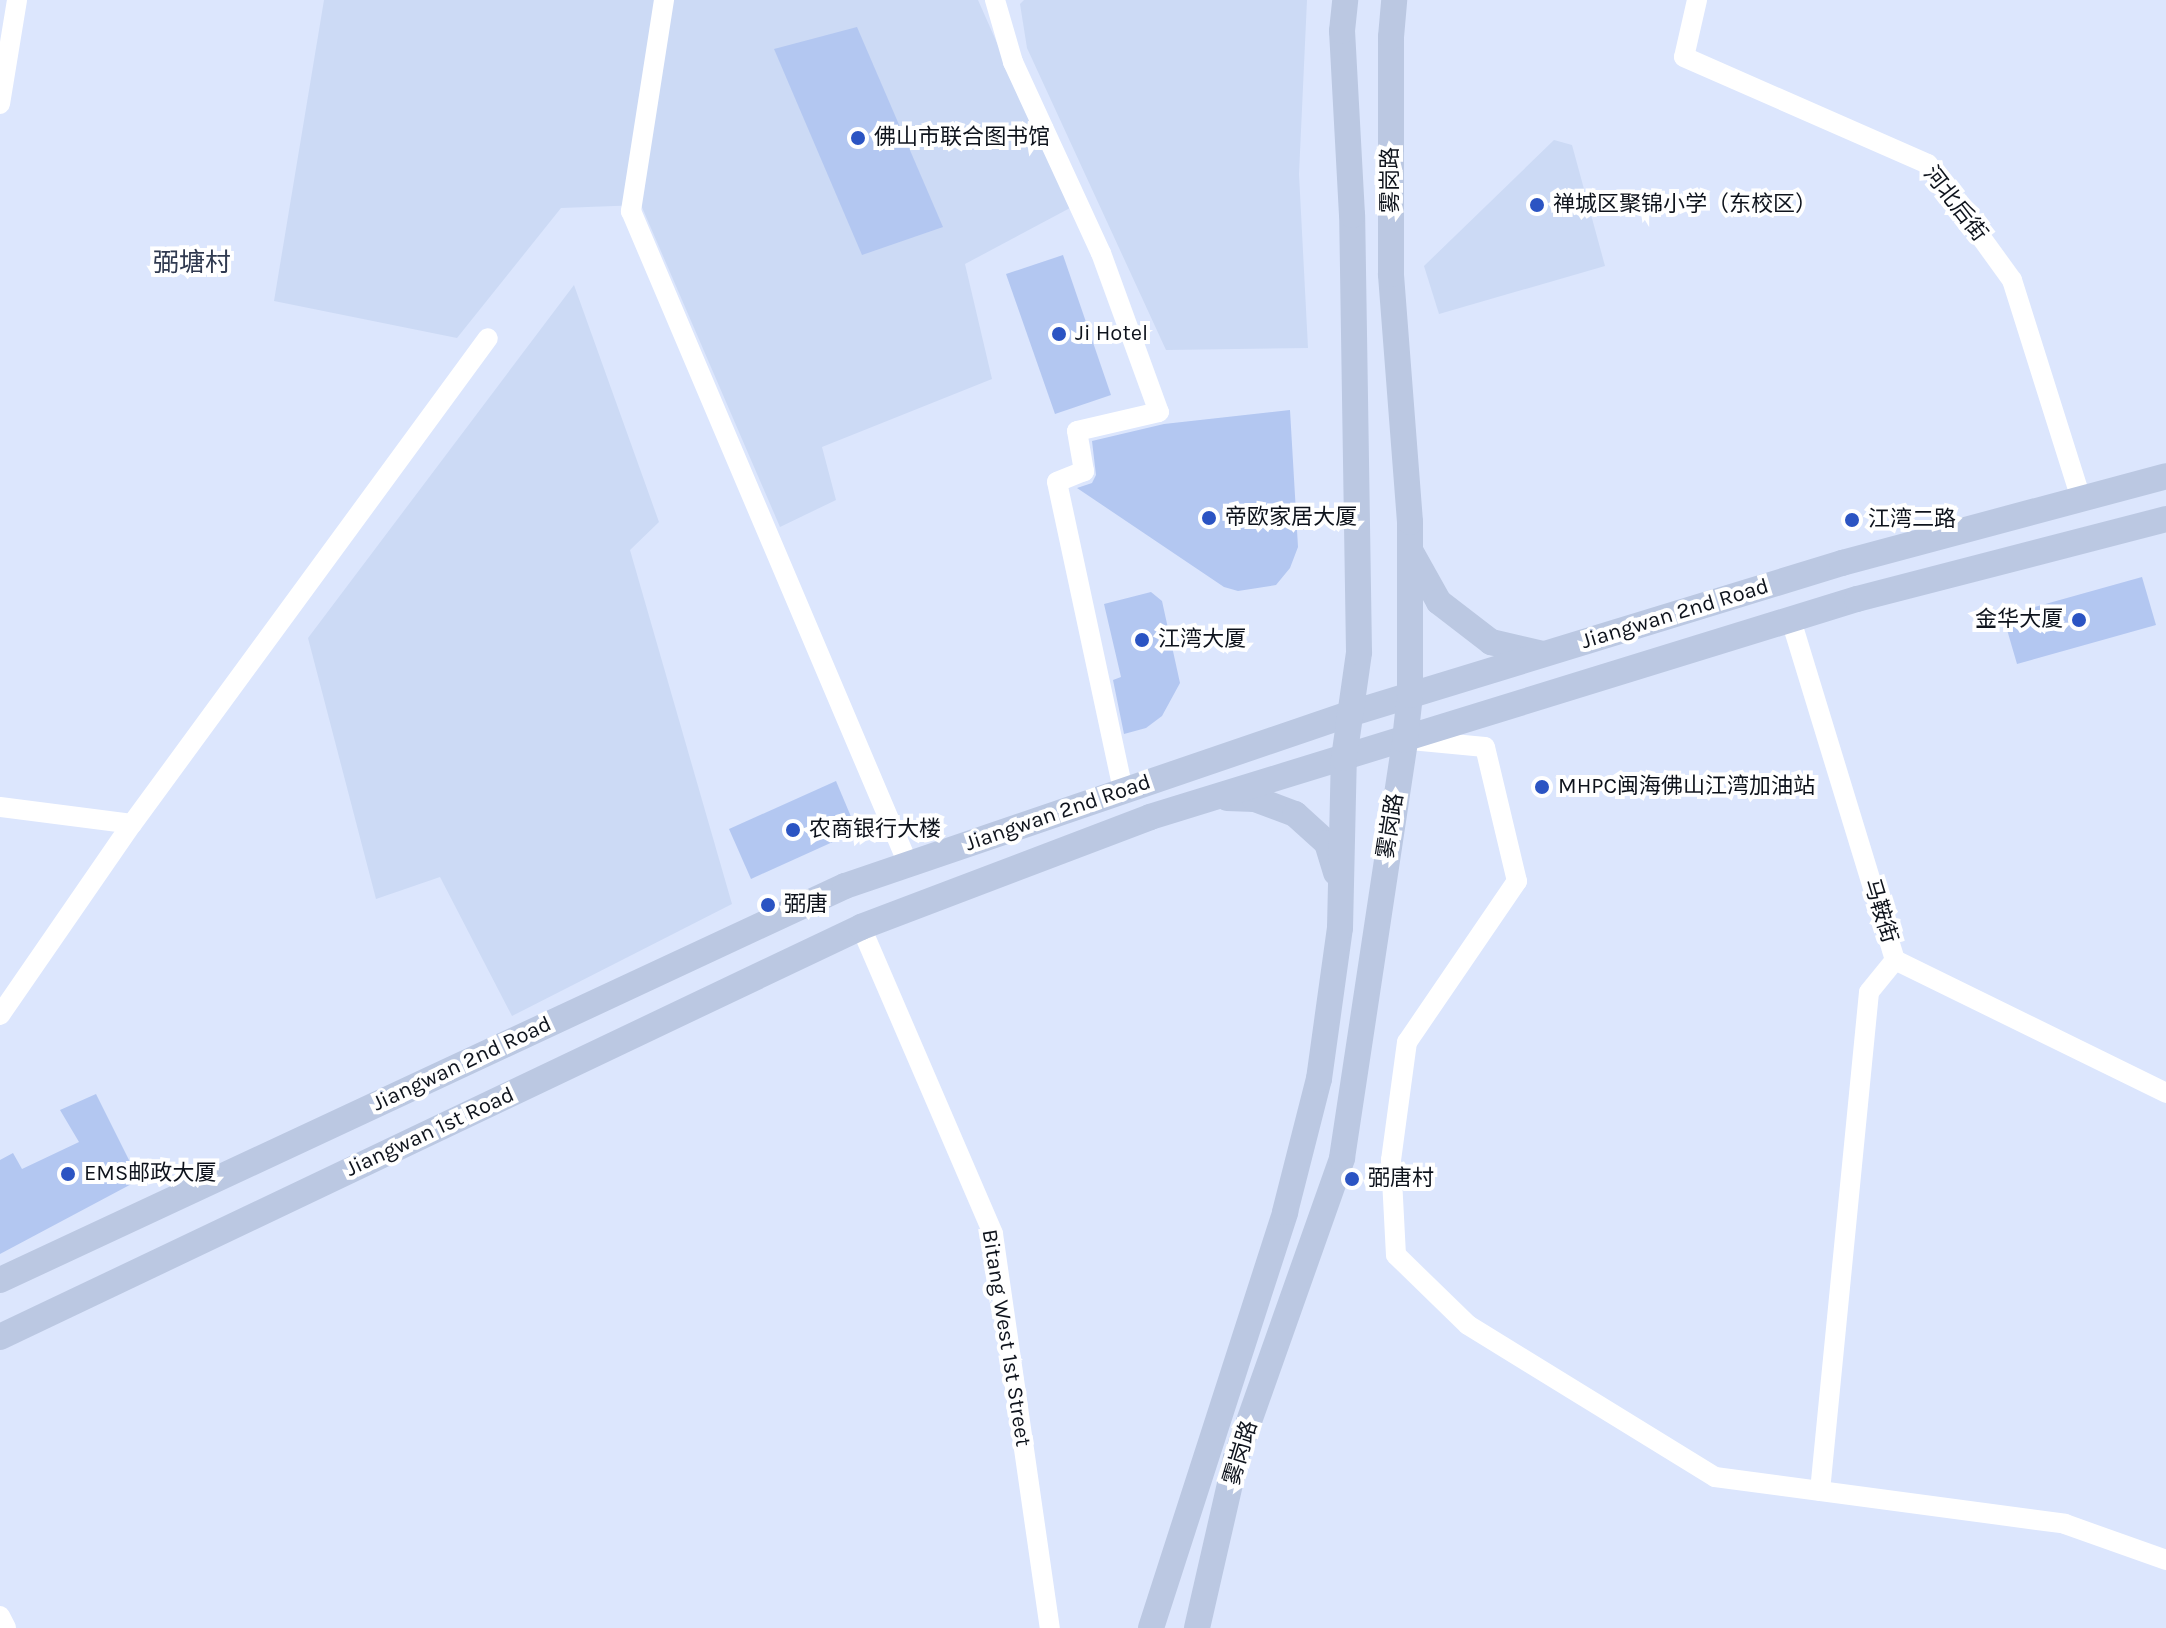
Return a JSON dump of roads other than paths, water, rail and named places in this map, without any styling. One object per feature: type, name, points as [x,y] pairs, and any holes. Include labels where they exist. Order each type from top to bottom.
[{"type":"main road","name":"雾岗路","points":[[1151,1628],[1285,1212],[1319,1079],[1340,928],[1344,758],[1359,652],[1352,215],[1342,31],[1345,0]]},
{"type":"main road","name":"雾岗路","points":[[1197,1628],[1236,1458],[1342,1158],[1405,740],[1410,695],[1410,551],[1391,274],[1391,37],[1394,0]]},
{"type":"main road","name":"Jiangwan 2nd Road","points":[[0,1280],[845,886],[1410,695],[1842,563],[2166,476]]},
{"type":"main road","name":"Jiangwan 2nd Road","points":[[861,927],[1150,817],[1791,620],[2166,519]]},
{"type":"main road","points":[[1410,551],[1439,602],[1491,642],[1543,654]]},
{"type":"main road","points":[[1212,798],[1255,799],[1295,814],[1327,843],[1341,890]]},
{"type":"main road","name":"Jiangwan 1st Road","points":[[0,1337],[861,927]]},
{"type":"street","points":[[0,104],[17,0]]},
{"type":"street","points":[[664,0],[631,211],[908,864]]},
{"type":"street","points":[[995,0],[1013,62],[1101,253],[1159,412],[1077,431],[1084,471],[1057,482],[1123,790]]},
{"type":"street","name":"河北后街","points":[[1697,0],[1684,57],[1928,164],[2012,280],[2081,499]]},
{"type":"street","points":[[0,1015],[132,824],[488,338]]},
{"type":"street","name":"马鞍街","points":[[1791,620],[1895,960],[2166,1093]]},
{"type":"street","points":[[1405,740],[1485,747],[1517,881],[1407,1042],[1391,1160],[1396,1255],[1468,1325],[1715,1477],[2065,1524],[2166,1560]]},
{"type":"street","points":[[0,807],[132,824]]},
{"type":"street","name":"Bitang West 1st Street","points":[[861,927],[993,1234],[1050,1628]]},
{"type":"street","points":[[1820,1491],[1869,992],[1895,960]]},
{"type":"street","points":[[0,1616],[6,1628]]},
{"type":"place","name":"佛山市联合图书馆","points":[[858,138]]},
{"type":"place","name":"禅城区聚锦小学（东校区）","points":[[1537,205]]},
{"type":"place","name":"Ji Hotel","points":[[1059,334]]},
{"type":"place","name":"帝欧家居大厦","points":[[1209,518]]},
{"type":"place","name":"江湾二路","points":[[1852,520]]},
{"type":"place","name":"金华大厦","points":[[2079,620]]},
{"type":"place","name":"江湾大厦","points":[[1142,640]]},
{"type":"place","name":"MHPC闽海佛山江湾加油站","points":[[1542,787]]},
{"type":"place","name":"农商银行大楼","points":[[793,830]]},
{"type":"place","name":"弼唐","points":[[768,905]]},
{"type":"place","name":"EMS邮政大厦","points":[[68,1174]]},
{"type":"place","name":"弼唐村","points":[[1352,1179]]},
{"type":"district","name":"弼塘村","points":[[192,263]]}]
